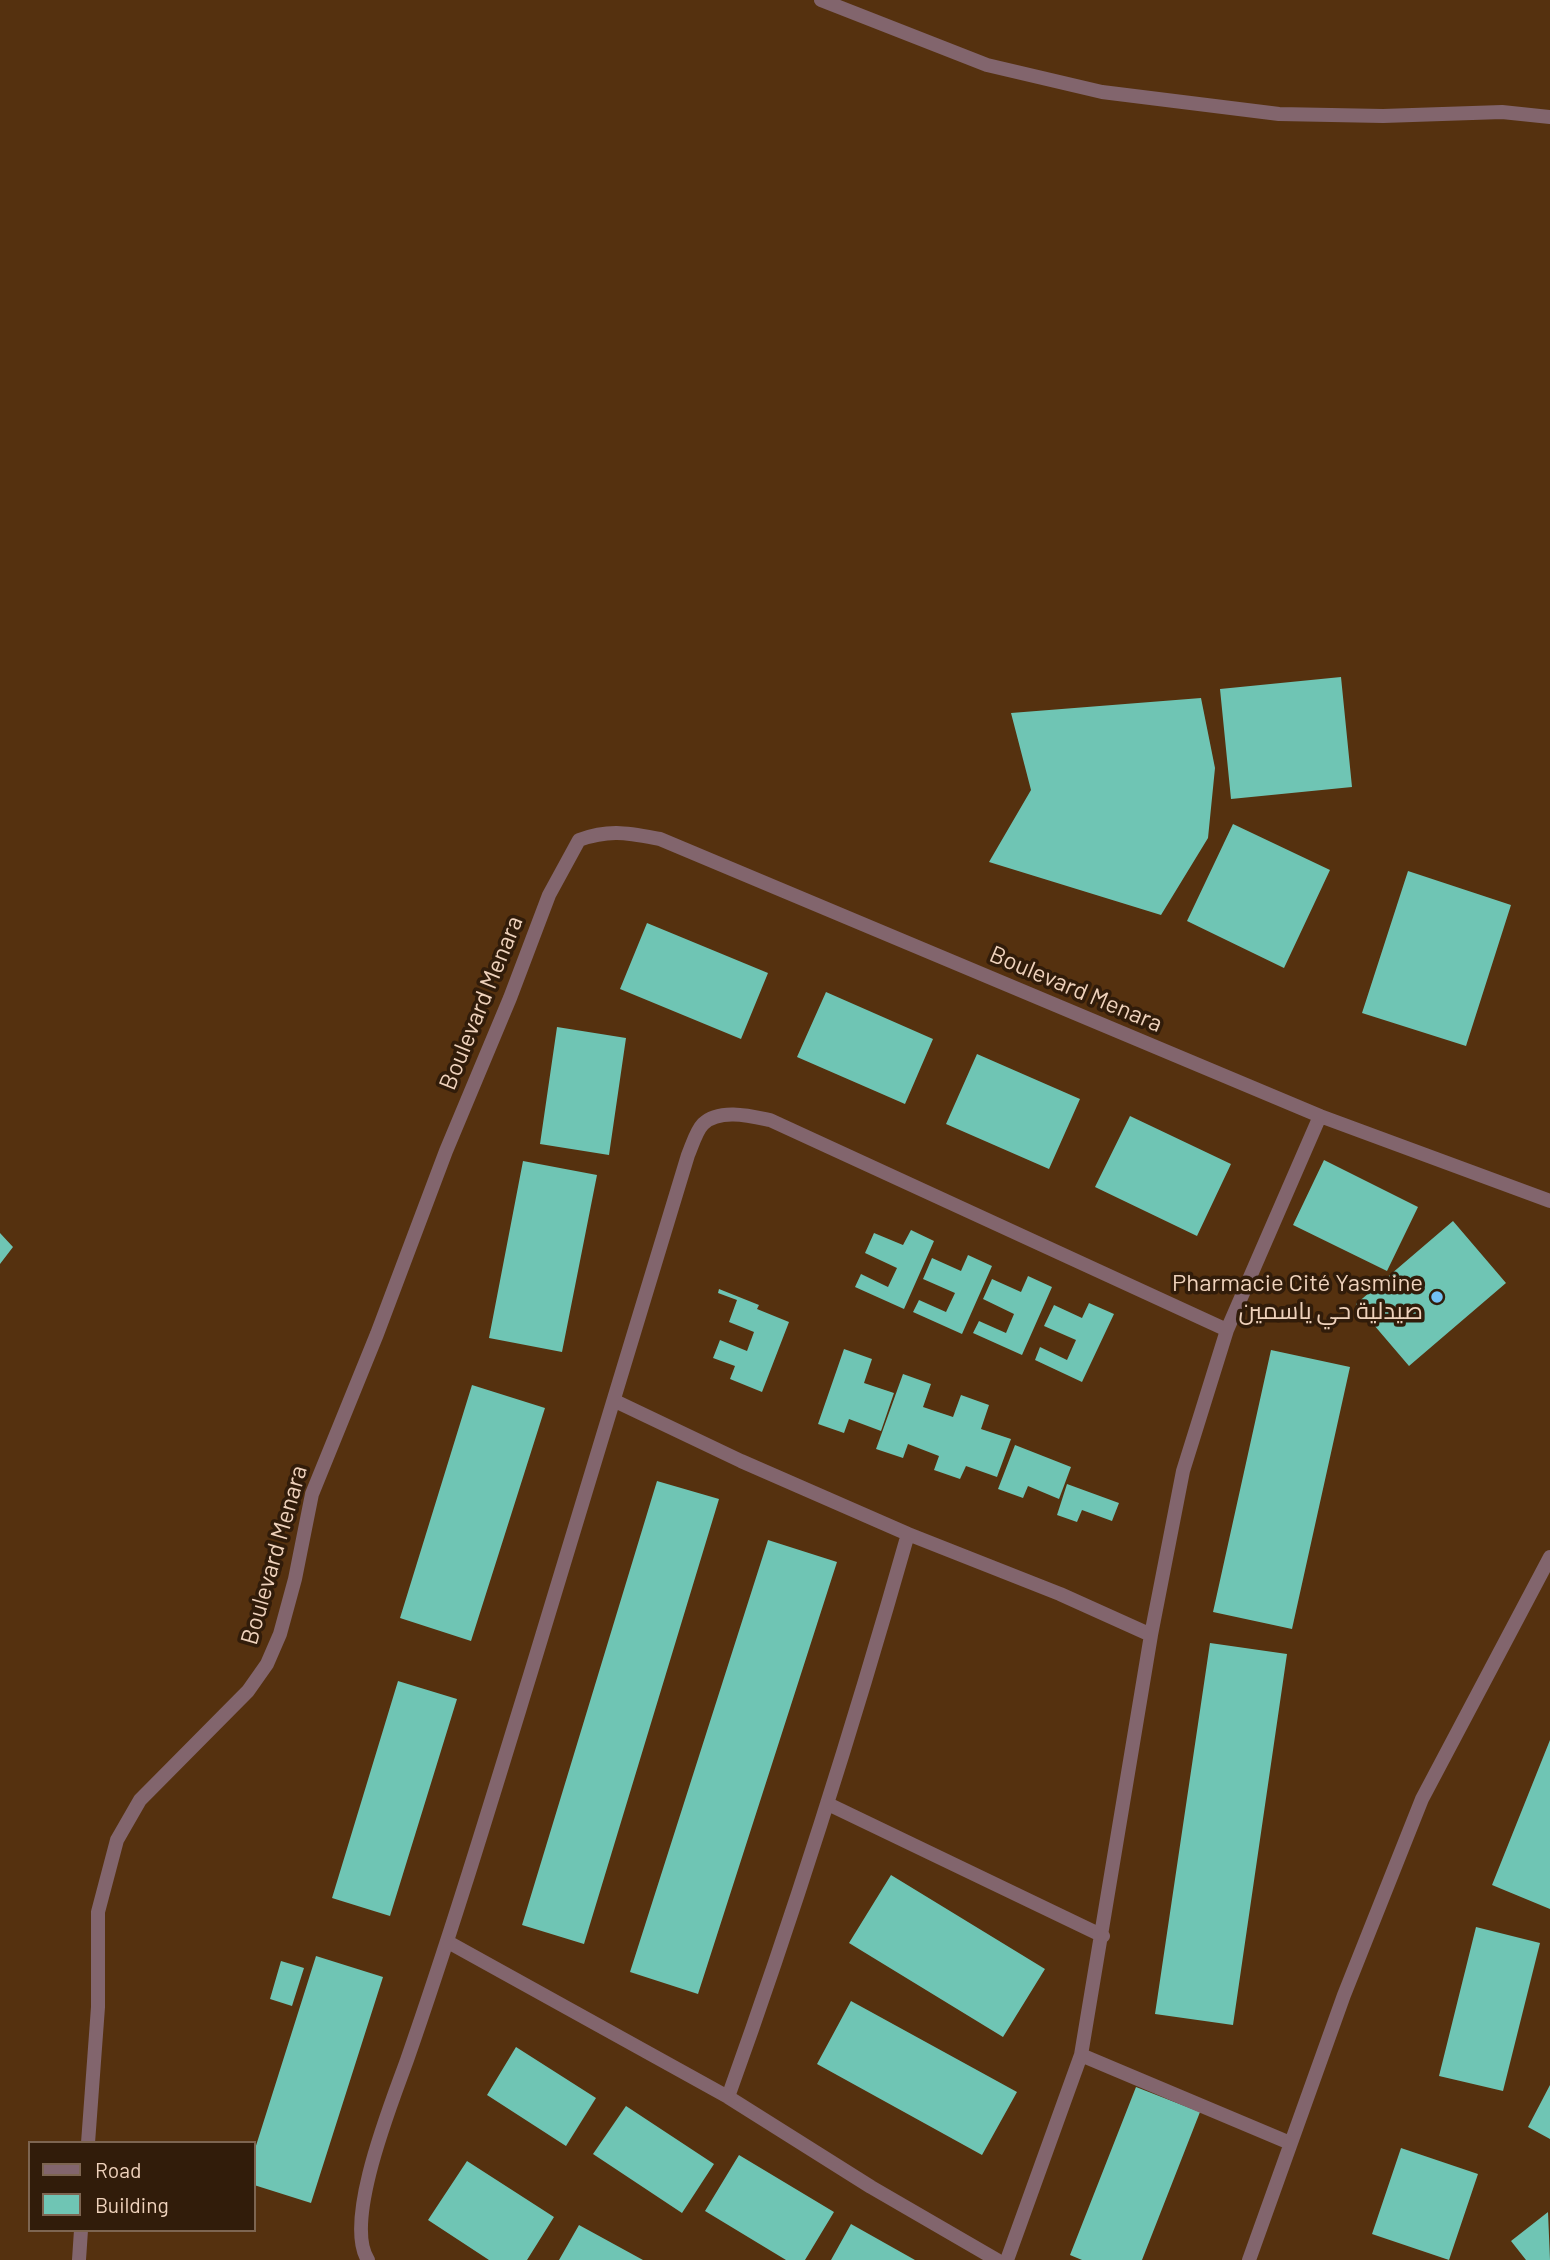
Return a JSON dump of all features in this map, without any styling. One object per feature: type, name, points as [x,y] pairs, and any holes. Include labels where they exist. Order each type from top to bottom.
[{"type":"street","points":[[821,0],[987,65],[1102,92],[1279,114],[1383,116],[1502,111],[1550,117]]},
{"type":"street","name":"Boulevard Menara","points":[[88,2141],[98,2007],[98,1912],[117,1840],[140,1800],[248,1691],[267,1664],[280,1634],[295,1579],[312,1493],[549,895],[579,840],[600,832],[616,831],[660,839],[1320,1116],[1550,1201]]},
{"type":"street","points":[[368,2260],[363,2253],[360,2238],[360,2218],[369,2176],[448,1942],[688,1155],[703,1124],[737,1114],[770,1120],[1227,1329]]},
{"type":"street","points":[[1007,2260],[1082,2055],[1151,1635],[1183,1471],[1227,1329],[1320,1116]]},
{"type":"street","points":[[615,1401],[741,1461],[908,1534],[1060,1594],[1151,1635]]},
{"type":"street","points":[[728,2097],[778,1960],[828,1804],[908,1534]]},
{"type":"street","points":[[1249,2260],[1344,1995],[1422,1799],[1550,1557]]},
{"type":"street","points":[[828,1804],[1102,1936]]},
{"type":"street","points":[[448,1942],[728,2097],[871,2187],[997,2260]]},
{"type":"street","points":[[1082,2055],[1290,2143]]},
{"type":"street","points":[[79,2260],[81,2232]]},
{"type":"building","points":[[1341,677],[1352,787],[1231,799],[1220,689]]},
{"type":"building","points":[[1201,698],[1215,768],[1208,838],[1161,915],[989,862],[1031,790],[1011,713]]},
{"type":"building","points":[[1233,824],[1330,870],[1284,968],[1187,921]]},
{"type":"building","points":[[1408,871],[1511,905],[1466,1046],[1362,1013]]},
{"type":"building","points":[[647,923],[768,973],[741,1039],[620,989]]},
{"type":"building","points":[[826,992],[933,1039],[905,1104],[797,1057]]},
{"type":"building","points":[[557,1027],[626,1038],[609,1155],[540,1144]]},
{"type":"building","points":[[977,1054],[1080,1099],[1049,1169],[946,1124]]},
{"type":"building","points":[[1130,1116],[1231,1164],[1197,1236],[1095,1187]]},
{"type":"building","points":[[1324,1160],[1418,1207],[1387,1271],[1293,1225]]},
{"type":"building","points":[[523,1161],[597,1175],[562,1352],[489,1338]]},
{"type":"building","points":[[1453,1221],[1506,1283],[1409,1366],[1356,1304]]},
{"type":"building","points":[[911,1230],[934,1241],[904,1309],[855,1287],[861,1274],[888,1287],[897,1268],[865,1253],[874,1233],[903,1245]]},
{"type":"building","points":[[0,1233],[13,1247],[0,1264]]},
{"type":"building","points":[[968,1255],[992,1266],[962,1334],[913,1312],[919,1300],[946,1312],[955,1293],[923,1279],[932,1258],[961,1271]]},
{"type":"building","points":[[1028,1276],[1052,1287],[1022,1355],[973,1333],[979,1321],[1006,1333],[1014,1314],[983,1299],[992,1279],[1021,1292]]},
{"type":"building","points":[[719,1289],[759,1305],[757,1309],[789,1322],[762,1392],[730,1379],[735,1366],[713,1358],[720,1340],[747,1351],[754,1332],[729,1322],[737,1300],[718,1293]]},
{"type":"building","points":[[1089,1303],[1114,1314],[1082,1382],[1035,1360],[1040,1347],[1067,1360],[1076,1340],[1044,1326],[1054,1305],[1082,1318]]},
{"type":"building","points":[[844,1349],[872,1359],[864,1383],[894,1393],[881,1431],[849,1419],[844,1433],[818,1424]]},
{"type":"building","points":[[1271,1350],[1350,1367],[1292,1629],[1213,1612]]},
{"type":"building","points":[[903,1374],[931,1384],[923,1407],[953,1417],[961,1395],[989,1405],[981,1429],[1011,1439],[997,1477],[966,1466],[960,1479],[934,1470],[939,1456],[908,1444],[903,1458],[876,1449]]},
{"type":"building","points":[[472,1385],[545,1408],[471,1641],[400,1618]]},
{"type":"building","points":[[1015,1445],[1071,1467],[1059,1499],[1028,1486],[1023,1498],[998,1489]]},
{"type":"building","points":[[657,1481],[719,1499],[584,1944],[522,1925]]},
{"type":"building","points":[[1067,1484],[1119,1503],[1112,1521],[1082,1510],[1077,1522],[1057,1515]]},
{"type":"building","points":[[768,1540],[837,1562],[698,1994],[630,1972]]},
{"type":"building","points":[[1210,1643],[1287,1654],[1233,2025],[1155,2014]]},
{"type":"building","points":[[398,1681],[457,1699],[390,1916],[332,1898]]},
{"type":"building","points":[[1550,1740],[1550,1909],[1492,1885]]},
{"type":"building","points":[[891,1875],[1045,1969],[1003,2037],[849,1943]]},
{"type":"building","points":[[1476,1927],[1540,1943],[1503,2091],[1439,2076]]},
{"type":"building","points":[[316,1956],[383,1977],[311,2203],[256,2186],[256,2146]]},
{"type":"building","points":[[281,1961],[304,1968],[292,2006],[270,1999]]},
{"type":"building","points":[[851,2001],[1017,2092],[982,2155],[817,2064]]},
{"type":"building","points":[[516,2047],[596,2098],[566,2146],[487,2095]]},
{"type":"building","points":[[1550,2085],[1550,2139],[1528,2127]]},
{"type":"building","points":[[1136,2087],[1200,2112],[1142,2260],[1082,2260],[1070,2255]]},
{"type":"building","points":[[626,2106],[714,2164],[682,2213],[593,2154]]},
{"type":"building","points":[[1401,2148],[1478,2174],[1449,2260],[1372,2234]]},
{"type":"building","points":[[739,2155],[834,2212],[805,2260],[786,2260],[705,2211]]},
{"type":"building","points":[[467,2161],[554,2217],[527,2260],[489,2260],[428,2220]]},
{"type":"building","points":[[1548,2212],[1550,2260],[1526,2260],[1511,2241]]},
{"type":"building","points":[[851,2224],[915,2260],[831,2260]]},
{"type":"building","points":[[579,2225],[643,2260],[559,2260]]},
{"type":"place","name":"Pharmacie Cité Yasmine صيدلية حي ياسمين","points":[[1437,1297]]}]
